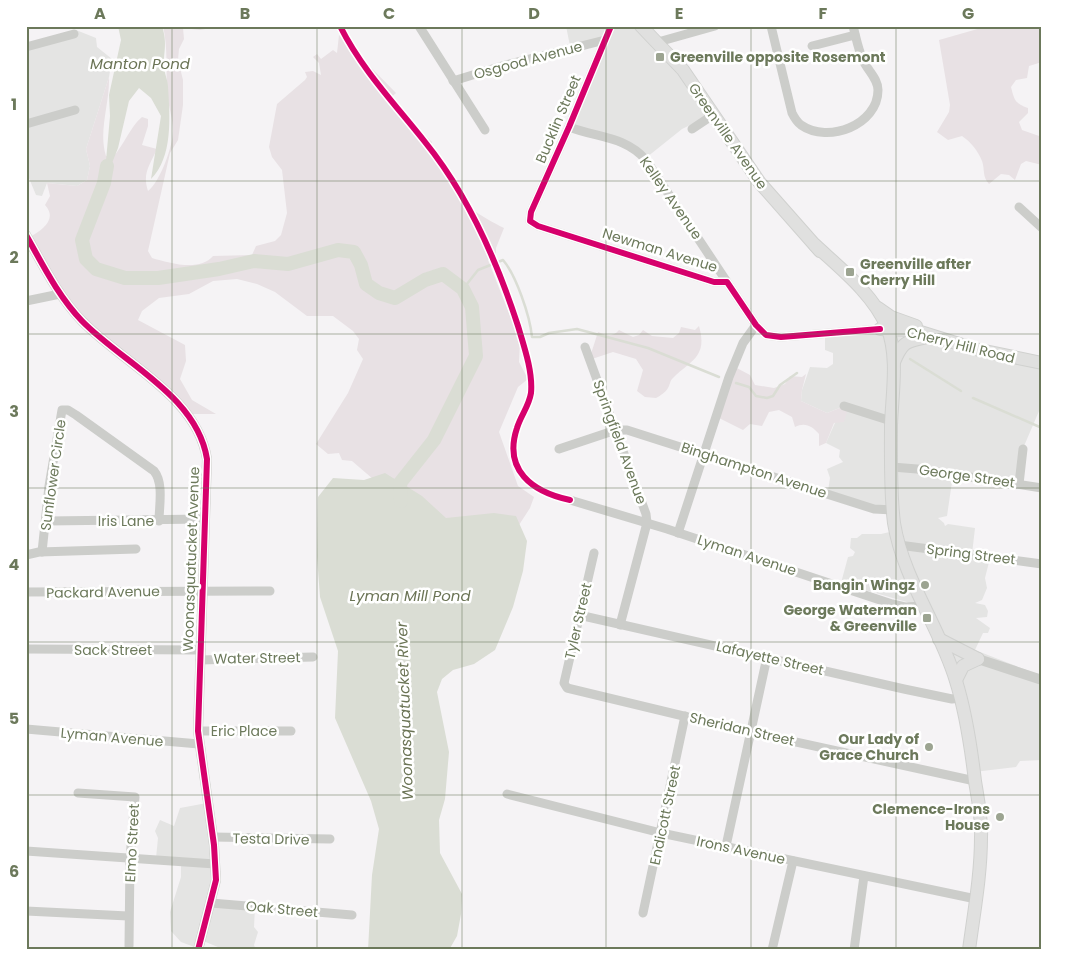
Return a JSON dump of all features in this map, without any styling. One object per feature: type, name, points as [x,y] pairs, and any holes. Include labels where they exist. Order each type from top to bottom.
[{"type":"main road","name":"Greenville Avenue","points":[[641,26],[683,70],[760,183],[863,300],[884,329],[889,418],[891,422]]},
{"type":"main road","name":"Greenville Avenue","points":[[815,245],[854,282],[875,306],[884,329],[893,363],[891,422],[892,510],[900,545],[923,606],[956,680],[975,781],[981,832],[976,899],[969,950]]},
{"type":"main road","points":[[875,306],[890,317],[947,337],[957,344]]},
{"type":"main road","name":"Cherry Hill Road","points":[[884,329],[914,330],[957,344],[1042,363]]},
{"type":"main road","points":[[893,363],[898,351],[906,342],[931,335]]},
{"type":"main road","points":[[939,639],[973,659]]},
{"type":"main road","points":[[949,664],[973,659]]},
{"type":"main road","points":[[956,680],[963,666],[973,659]]},
{"type":"street","points":[[419,26],[485,130]]},
{"type":"street","name":"Bucklin Street","points":[[530,221],[531,212],[570,127],[611,26]]},
{"type":"street","points":[[658,42],[714,26]]},
{"type":"street","points":[[771,26],[790,108],[800,124],[818,131],[851,127],[863,120],[876,104],[877,84],[862,59],[854,31],[812,46]]},
{"type":"street","points":[[26,47],[74,34]]},
{"type":"street","name":"Osgood Avenue","points":[[453,81],[502,66],[605,40]]},
{"type":"street","points":[[26,124],[75,110]]},
{"type":"street","points":[[692,129],[714,115]]},
{"type":"street","name":"Kelley Avenue","points":[[570,127],[624,142],[636,150],[646,160],[727,282]]},
{"type":"street","points":[[1019,207],[1042,228]]},
{"type":"street","name":"Newman Avenue","points":[[530,221],[538,226],[714,282],[727,282],[760,331],[772,337],[884,329]]},
{"type":"street","name":"Woonasquatucket Avenue","points":[[26,235],[60,294],[87,325],[184,409],[197,428],[207,459],[198,731],[213,837],[216,880],[198,950]]},
{"type":"street","points":[[26,301],[60,294]]},
{"type":"street","points":[[678,533],[728,377],[743,343],[756,325]]},
{"type":"street","name":"Springfield Avenue","points":[[585,347],[646,514],[647,523],[620,624]]},
{"type":"street","points":[[844,406],[891,422]]},
{"type":"street","name":"Sunflower Circle","points":[[42,552],[49,486],[62,410],[68,410],[157,475],[159,521]]},
{"type":"street","points":[[559,449],[616,430]]},
{"type":"street","name":"Binghampton Avenue","points":[[616,430],[627,430],[874,509],[892,510]]},
{"type":"street","points":[[1019,484],[1023,449]]},
{"type":"street","name":"George Street","points":[[892,467],[1042,488]]},
{"type":"street","name":"Lyman Avenue","points":[[570,500],[678,533],[892,604],[905,607],[923,606]]},
{"type":"street","name":"Iris Lane","points":[[46,521],[205,519]]},
{"type":"street","name":"Spring Street","points":[[900,545],[1042,564]]},
{"type":"street","name":"Sunflower Circle","points":[[26,555],[42,552],[136,550]]},
{"type":"street","name":"Tyler Street","points":[[567,688],[564,683],[594,553]]},
{"type":"street","name":"Packard Avenue","points":[[26,592],[270,591]]},
{"type":"street","name":"Lafayette Street","points":[[579,614],[904,689],[952,699],[960,698]]},
{"type":"street","name":"Sack Street","points":[[26,649],[200,655]]},
{"type":"street","name":"Water Street","points":[[200,655],[313,657]]},
{"type":"street","points":[[726,846],[767,657]]},
{"type":"street","points":[[973,659],[1042,680]]},
{"type":"street","name":"Sheridan Street","points":[[567,688],[750,732],[975,781]]},
{"type":"street","name":"Endicott Street","points":[[643,914],[685,716]]},
{"type":"street","name":"Lyman Avenue","points":[[26,729],[199,744]]},
{"type":"street","name":"Eric Place","points":[[198,731],[291,731]]},
{"type":"street","name":"Elmo Street","points":[[78,793],[135,797],[130,859],[129,946]]},
{"type":"street","name":"Irons Avenue","points":[[507,794],[661,833],[976,899]]},
{"type":"street","name":"Testa Drive","points":[[213,837],[330,839]]},
{"type":"street","points":[[26,851],[215,864]]},
{"type":"street","points":[[772,950],[793,861]]},
{"type":"street","points":[[854,950],[864,876]]},
{"type":"street","name":"Oak Street","points":[[211,903],[352,915]]},
{"type":"street","points":[[26,911],[128,916]]},
{"type":"shaded area","points":[[163,26],[222,26],[200,30],[183,28],[184,39],[179,49],[178,60],[183,80],[183,105],[178,140],[170,153],[148,251],[152,258],[175,264],[192,265],[207,261],[213,256],[252,255],[256,246],[275,241],[281,235],[287,213],[282,170],[272,157],[269,147],[277,104],[305,80],[307,77],[305,72],[313,71],[321,75],[319,63],[313,57],[317,54],[321,59],[333,50],[337,53],[339,35],[396,93],[388,100],[432,142],[430,150],[454,177],[450,184],[455,192],[467,205],[504,228],[496,248],[496,259],[488,260],[520,341],[519,362],[528,379],[518,387],[499,432],[518,486],[534,497],[530,508],[519,525],[433,517],[373,479],[352,461],[342,460],[339,453],[328,454],[316,444],[348,393],[363,359],[357,350],[359,339],[353,331],[333,316],[307,316],[275,292],[257,284],[237,279],[213,281],[189,294],[159,298],[142,311],[138,320],[185,345],[186,361],[180,379],[192,400],[216,414],[192,414],[77,313],[30,237],[47,224],[49,219],[49,210],[45,205],[50,196],[47,183],[77,186],[87,180],[90,166],[86,149],[109,77],[103,137],[106,156],[113,157],[142,117],[148,119],[148,126],[142,145],[157,149],[146,174],[148,191],[157,180],[168,154],[173,131],[167,92],[165,34]]},
{"type":"shaded area","points":[[566,26],[646,26],[713,114],[682,129],[647,157],[569,126],[604,41],[570,46]]},
{"type":"shaded area","points":[[988,26],[1042,26],[1042,62],[1029,66],[1027,78],[1016,80],[1011,87],[1013,95],[1020,105],[1028,108],[1028,113],[1019,122],[1022,130],[1042,137],[1042,165],[1026,161],[1021,164],[1015,180],[1009,175],[1001,174],[989,184],[985,179],[980,157],[968,141],[962,136],[948,140],[937,132],[949,112],[950,105],[939,40]]},
{"type":"shaded area","points":[[76,30],[96,38],[97,47],[112,59],[109,77],[86,149],[90,166],[87,180],[77,186],[47,183],[42,196],[36,195],[26,171],[26,45]]},
{"type":"shaded area","points":[[699,326],[701,345],[696,357],[672,379],[666,391],[656,398],[645,397],[637,391],[643,370],[636,359],[613,352],[589,360],[598,332],[612,335],[619,330],[633,337],[639,335],[643,330],[652,336],[673,338],[679,333],[681,327],[695,330]]},
{"type":"shaded area","points":[[880,330],[1042,363],[1042,404],[1024,446],[1019,482],[953,475],[947,516],[938,518],[945,526],[948,524],[975,528],[972,554],[990,558],[985,578],[987,588],[982,600],[975,603],[985,605],[988,611],[987,617],[976,618],[990,628],[988,633],[983,633],[975,650],[1042,676],[1042,760],[1020,761],[1016,767],[974,772],[962,699],[917,605],[841,583],[848,557],[853,556],[855,552],[850,548],[851,538],[857,538],[862,534],[881,534],[894,531],[892,511],[828,491],[830,478],[827,469],[843,462],[839,457],[840,450],[826,443],[842,407],[827,413],[801,401],[802,390],[810,367],[827,368],[833,364],[833,353],[825,350],[825,332]]},
{"type":"shaded area","points":[[733,366],[750,375],[755,385],[774,388],[785,384],[790,376],[802,377],[806,374],[801,401],[827,413],[842,407],[848,409],[844,422],[834,423],[826,443],[819,446],[819,434],[816,431],[805,425],[795,427],[792,417],[779,410],[769,412],[762,426],[750,424],[743,430],[715,416]]},
{"type":"shaded area","points":[[207,803],[213,831],[212,898],[255,907],[254,927],[258,932],[254,945],[256,950],[225,950],[201,940],[197,948],[181,942],[171,931],[170,912],[181,877],[181,860],[156,858],[158,838],[155,831],[160,820],[174,826],[180,808]]},
{"type":"water","name":"Manton Pond","points":[[118,26],[162,26],[165,44],[164,68],[169,99],[167,148],[158,170],[151,179],[161,116],[151,98],[139,88],[129,101],[118,148],[104,183],[110,116],[109,95],[121,40]]},
{"type":"water","name":"Lyman Mill Pond","points":[[385,473],[422,496],[446,518],[494,513],[516,516],[527,541],[523,571],[513,607],[495,650],[474,664],[453,670],[442,679],[437,692],[449,752],[445,799],[439,820],[440,853],[462,894],[457,936],[449,950],[368,950],[372,875],[379,829],[371,801],[335,718],[338,651],[320,597],[317,557],[318,497],[333,478],[364,480]]},
{"type":"waterway","name":"Woonasquatucket River","points":[[107,166],[104,183],[82,240],[86,259],[96,269],[125,278],[158,278],[219,269],[254,261],[288,264],[338,250],[354,252],[361,265],[366,284],[379,293],[395,298],[425,280],[443,274],[463,289],[472,307],[476,356],[434,440],[400,483],[401,501]]},
{"type":"waterway","points":[[463,289],[478,270],[503,260],[513,275],[522,296],[532,337],[577,329],[648,348],[719,377]]},
{"type":"waterway","points":[[910,359],[961,391]]},
{"type":"waterway","points":[[736,383],[749,387],[756,396],[767,398],[773,396],[780,385],[797,373]]},
{"type":"waterway","points":[[973,398],[1042,428]]},
{"type":"cycle path","points":[[340,26],[369,72],[440,162],[468,206],[480,230],[510,302],[529,368],[531,393],[517,428],[514,456],[524,477],[533,485],[556,496],[570,500]]},
{"type":"cycle path","points":[[611,26],[531,212],[530,221],[538,226],[714,282],[727,282],[756,325],[766,335],[781,337],[880,329]]},
{"type":"cycle path","points":[[26,235],[58,291],[73,311],[99,337],[156,382],[189,417],[200,437],[207,459],[198,731],[214,845],[216,880],[198,950]]},
{"type":"place","name":"Greenville opposite Rosemont","points":[[660,57]]},
{"type":"place","name":"Greenville after Cherry Hill","points":[[850,272]]},
{"type":"place","name":"Bangin' Wingz","points":[[925,585]]},
{"type":"place","name":"George Waterman & Greenville","points":[[927,618]]},
{"type":"place","name":"Our Lady of Grace Church","points":[[929,747]]},
{"type":"place","name":"Clemence-Irons House","points":[[1000,817]]}]
